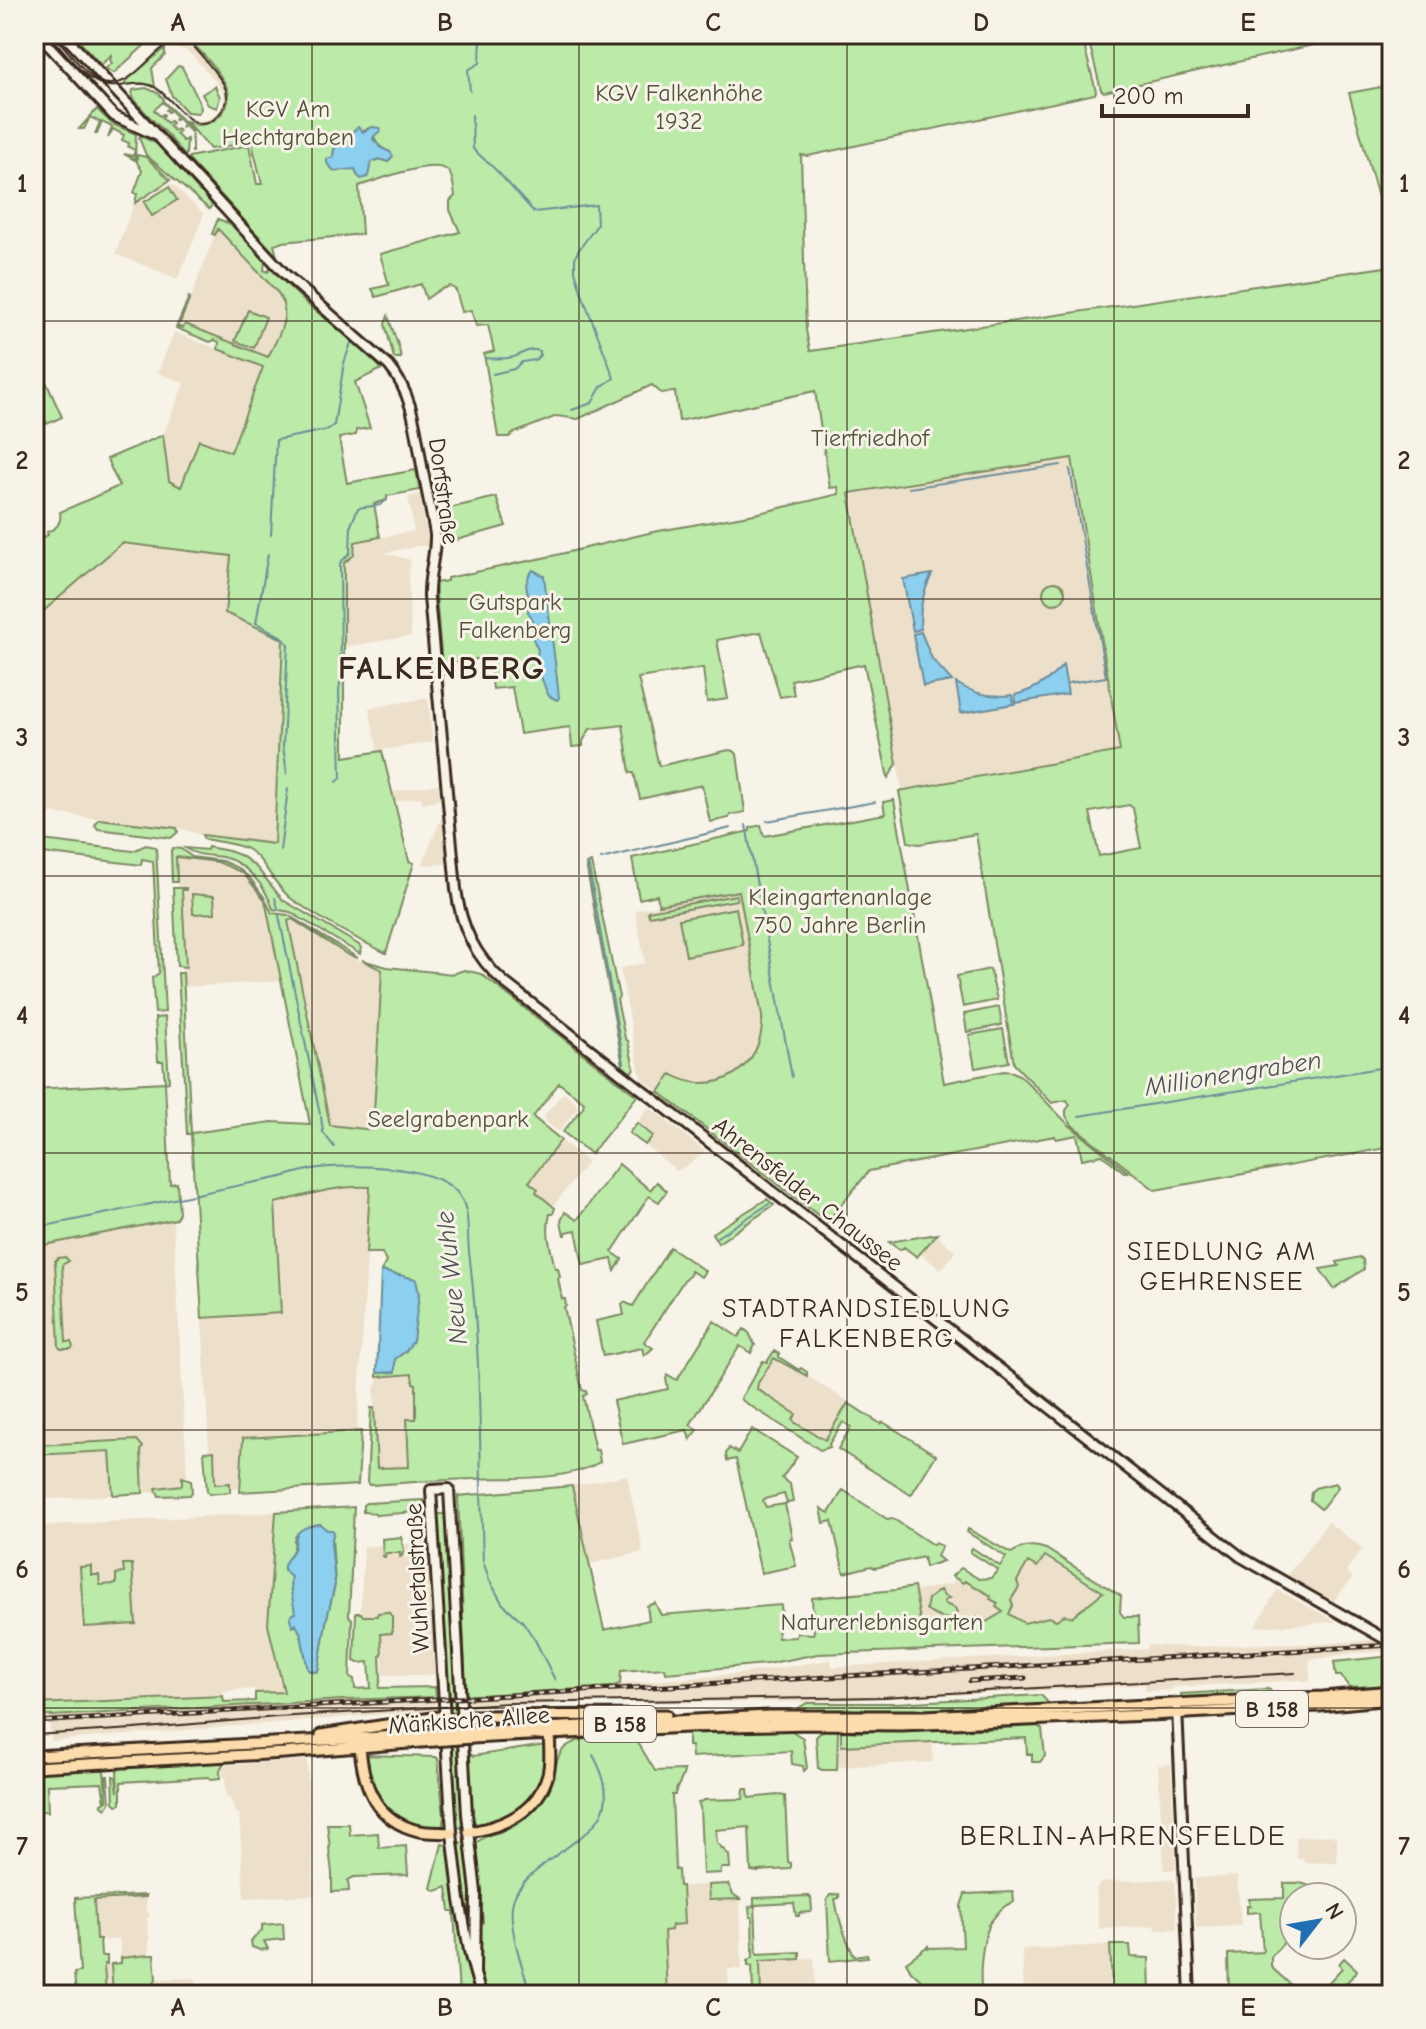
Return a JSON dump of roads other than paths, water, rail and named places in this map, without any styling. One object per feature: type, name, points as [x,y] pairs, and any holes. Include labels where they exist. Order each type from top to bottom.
[{"type":"main road","points":[[38,34],[114,116],[156,135]]},
{"type":"main road","name":"Dorfstraße","points":[[63,34],[280,268],[389,366],[399,379],[409,404],[435,534],[429,597],[456,889],[463,924],[480,959]]},
{"type":"main road","points":[[96,97],[109,84]]},
{"type":"main road","name":"Ahrensfelder Chaussee","points":[[480,959],[515,991],[1241,1557],[1392,1643]]},
{"type":"main road","name":"Wuhletalstraße","points":[[475,1973],[476,1892],[461,1716],[449,1489],[431,1490],[452,1833],[460,1900],[475,1973],[481,1995]]},
{"type":"main road","name":"Märkische Allee","points":[[472,1735],[550,1738],[687,1727],[900,1725],[1392,1691]]},
{"type":"main road","name":"Märkische Allee","points":[[1177,1708],[1308,1707],[1392,1699]]},
{"type":"main road","points":[[1177,1708],[1190,1995]]},
{"type":"main road","name":"Märkische Allee","points":[[34,1767],[360,1747],[472,1735],[768,1716],[1132,1711]]},
{"type":"main road","points":[[270,1742],[445,1716],[768,1716]]},
{"type":"main road","name":"Märkische Allee","points":[[34,1756],[270,1742],[434,1738]]},
{"type":"main road","points":[[360,1747],[367,1787],[387,1814],[419,1831],[452,1833],[498,1826],[531,1805],[548,1773],[550,1738]]},
{"type":"water","points":[[358,127],[363,132],[372,127],[380,128],[373,139],[393,156],[388,162],[379,159],[371,162],[368,177],[361,179],[355,169],[334,171],[327,163],[327,159],[333,157],[334,149]]},
{"type":"water","points":[[533,570],[544,576],[557,700],[549,696],[536,663],[538,650],[528,612],[526,585]]},
{"type":"water","points":[[932,574],[922,601],[921,629],[913,631],[903,579]]},
{"type":"water","points":[[921,632],[932,659],[952,681],[923,686],[913,634]]},
{"type":"water","points":[[1063,665],[1068,694],[1016,703],[1015,695],[1042,684]]},
{"type":"water","points":[[956,683],[983,694],[1012,695],[1014,704],[961,713]]},
{"type":"water","points":[[381,1271],[416,1279],[419,1295],[413,1341],[395,1359],[395,1372],[377,1373]]},
{"type":"water","points":[[320,1524],[334,1532],[331,1542],[335,1584],[318,1671],[314,1672],[308,1670],[301,1634],[295,1623],[292,1626],[290,1618],[295,1613],[291,1577],[284,1566],[299,1532]]},
{"type":"waterway","points":[[470,91],[468,70],[480,63],[481,34]]},
{"type":"waterway","points":[[1387,34],[1392,41]]},
{"type":"waterway","points":[[472,115],[473,149],[534,212],[596,205],[597,225],[578,251],[575,271],[614,378],[601,387],[592,403],[572,410]]},
{"type":"waterway","points":[[363,335],[381,351]]},
{"type":"waterway","points":[[271,535],[276,440],[327,430],[334,425],[344,363],[351,343]]},
{"type":"waterway","points":[[485,358],[507,358],[540,351],[535,360],[493,374]]},
{"type":"waterway","points":[[909,488],[1061,465]]},
{"type":"waterway","points":[[1068,683],[1106,677],[1070,469]]},
{"type":"waterway","points":[[337,782],[341,778],[340,563],[350,553],[351,525],[358,508],[380,505],[387,500]]},
{"type":"waterway","points":[[268,554],[256,623],[282,637],[288,644],[283,746],[287,774]]},
{"type":"waterway","points":[[280,851],[288,789]]},
{"type":"waterway","points":[[767,821],[875,802]]},
{"type":"waterway","points":[[746,825],[792,1077]]},
{"type":"waterway","points":[[601,859],[731,828]]},
{"type":"waterway","points":[[588,863],[624,1063]]},
{"type":"waterway","points":[[275,898],[278,908]]},
{"type":"waterway","points":[[279,916],[320,1114]]},
{"type":"waterway","name":"Millionengraben","points":[[1079,1116],[1392,1066]]},
{"type":"waterway","points":[[321,1117],[323,1132],[334,1147]]},
{"type":"waterway","name":"Neue Wuhle","points":[[34,1228],[319,1168],[353,1166],[396,1169],[436,1178],[451,1187],[464,1204],[468,1224],[478,1367],[483,1561],[502,1603],[523,1622],[555,1680]]},
{"type":"waterway","name":"Millionengraben","points":[[717,1237],[769,1204]]},
{"type":"waterway","name":"Neue Wuhle","points":[[531,1995],[514,1933],[514,1898],[530,1876],[587,1832],[604,1809],[606,1794],[603,1776],[593,1755]]},
{"type":"tram line","points":[[49,34],[96,82],[110,86],[150,85],[194,122],[203,124],[213,120],[226,103],[226,91],[220,79],[194,47],[182,41],[171,43],[138,71],[114,84],[94,79],[53,34]]},
{"type":"tram line","points":[[34,1735],[509,1703],[883,1697],[1295,1673]]},
{"type":"railway","points":[[34,1722],[1392,1645]]},
{"type":"railway","points":[[970,1681],[1025,1678]]},
{"type":"district","name":"FALKENBERG","points":[[442,668]]},
{"type":"district","name":"SIEDLUNG AM GEHRENSEE","points":[[1222,1266]]},
{"type":"district","name":"STADTRANDSIEDLUNG FALKENBERG","points":[[867,1323]]},
{"type":"district","name":"BERLIN-AHRENSFELDE","points":[[1123,1835]]},
{"type":"park label","name":"KGV Falkenhöhe 1932","points":[[679,107]]},
{"type":"park label","name":"KGV Am Hechtgraben","points":[[288,123]]},
{"type":"park label","name":"Tierfriedhof","points":[[870,438]]},
{"type":"park label","name":"Gutspark Falkenberg","points":[[515,616]]},
{"type":"park label","name":"Kleingartenanlage 750 Jahre Berlin","points":[[840,911]]},
{"type":"park label","name":"Seelgrabenpark","points":[[448,1119]]},
{"type":"park label","name":"Naturerlebnisgarten","points":[[882,1622]]}]
